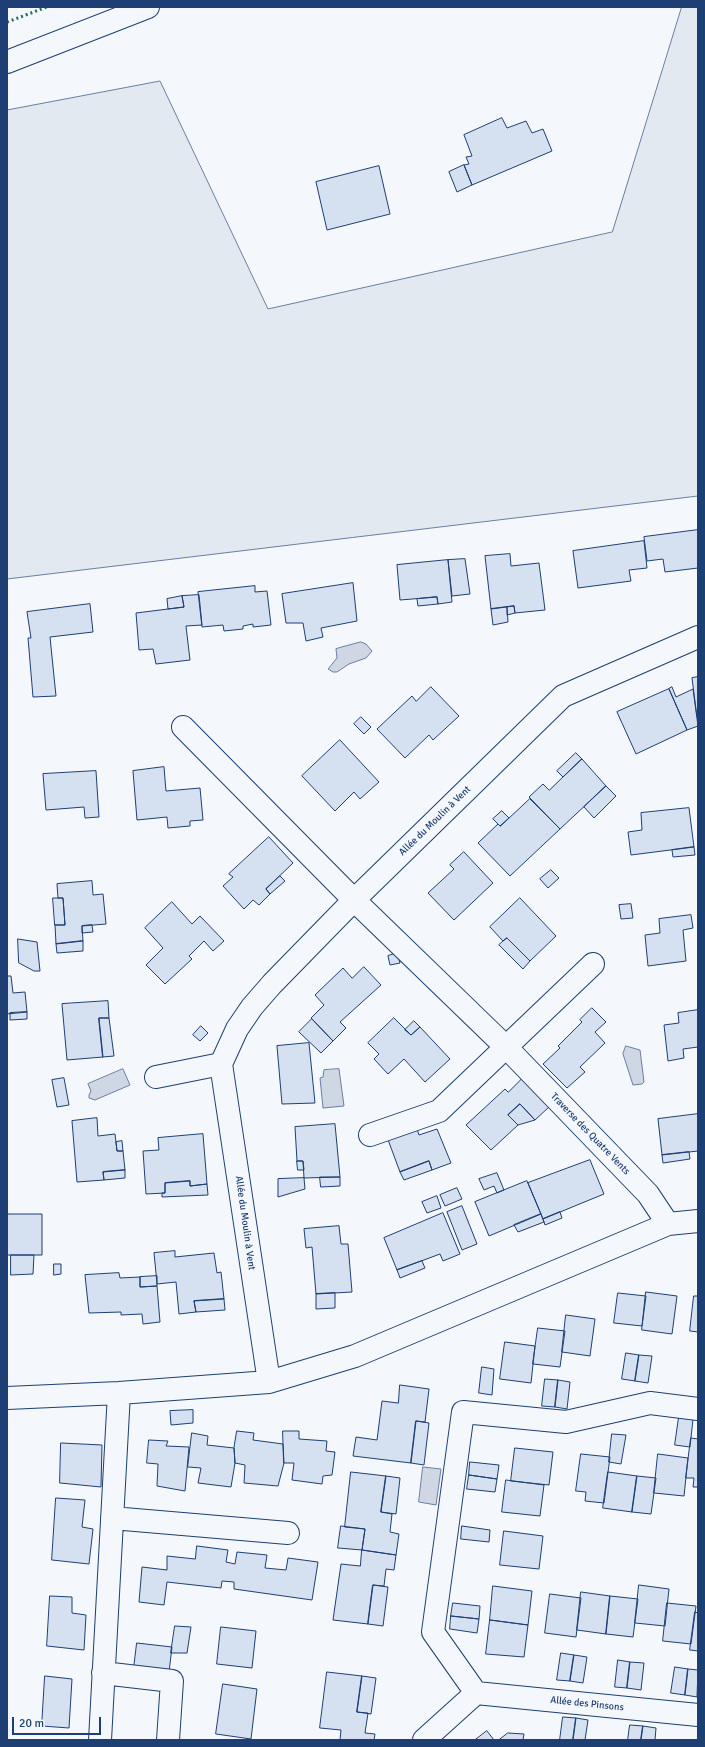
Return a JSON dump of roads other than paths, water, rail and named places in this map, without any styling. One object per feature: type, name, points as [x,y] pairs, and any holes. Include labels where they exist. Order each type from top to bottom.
[{"type":"street","points":[[7,62],[148,7]]},
{"type":"street","name":"Allée du Moulin à Vent","points":[[268,1382],[221,1064],[237,1029],[252,1007],[272,984],[354,900],[563,696],[698,637]]},
{"type":"street","name":"Traverse des Quatre Vents","points":[[183,727],[354,900],[507,1048],[648,1194],[668,1224]]},
{"type":"street","points":[[370,1135],[439,1111],[507,1048],[593,964]]},
{"type":"street","points":[[156,1076],[221,1064]]},
{"type":"street","points":[[7,1398],[120,1393],[268,1382],[355,1356],[668,1224],[698,1221]]},
{"type":"street","points":[[100,1740],[120,1393]]},
{"type":"street","points":[[424,1740],[476,1693],[433,1632],[463,1412],[566,1422],[650,1403],[698,1409]]},
{"type":"street","points":[[112,1518],[288,1533]]},
{"type":"street","points":[[103,1673],[172,1681],[168,1740]]},
{"type":"street","name":"Allée des Pinsons","points":[[476,1693],[698,1714]]}]
